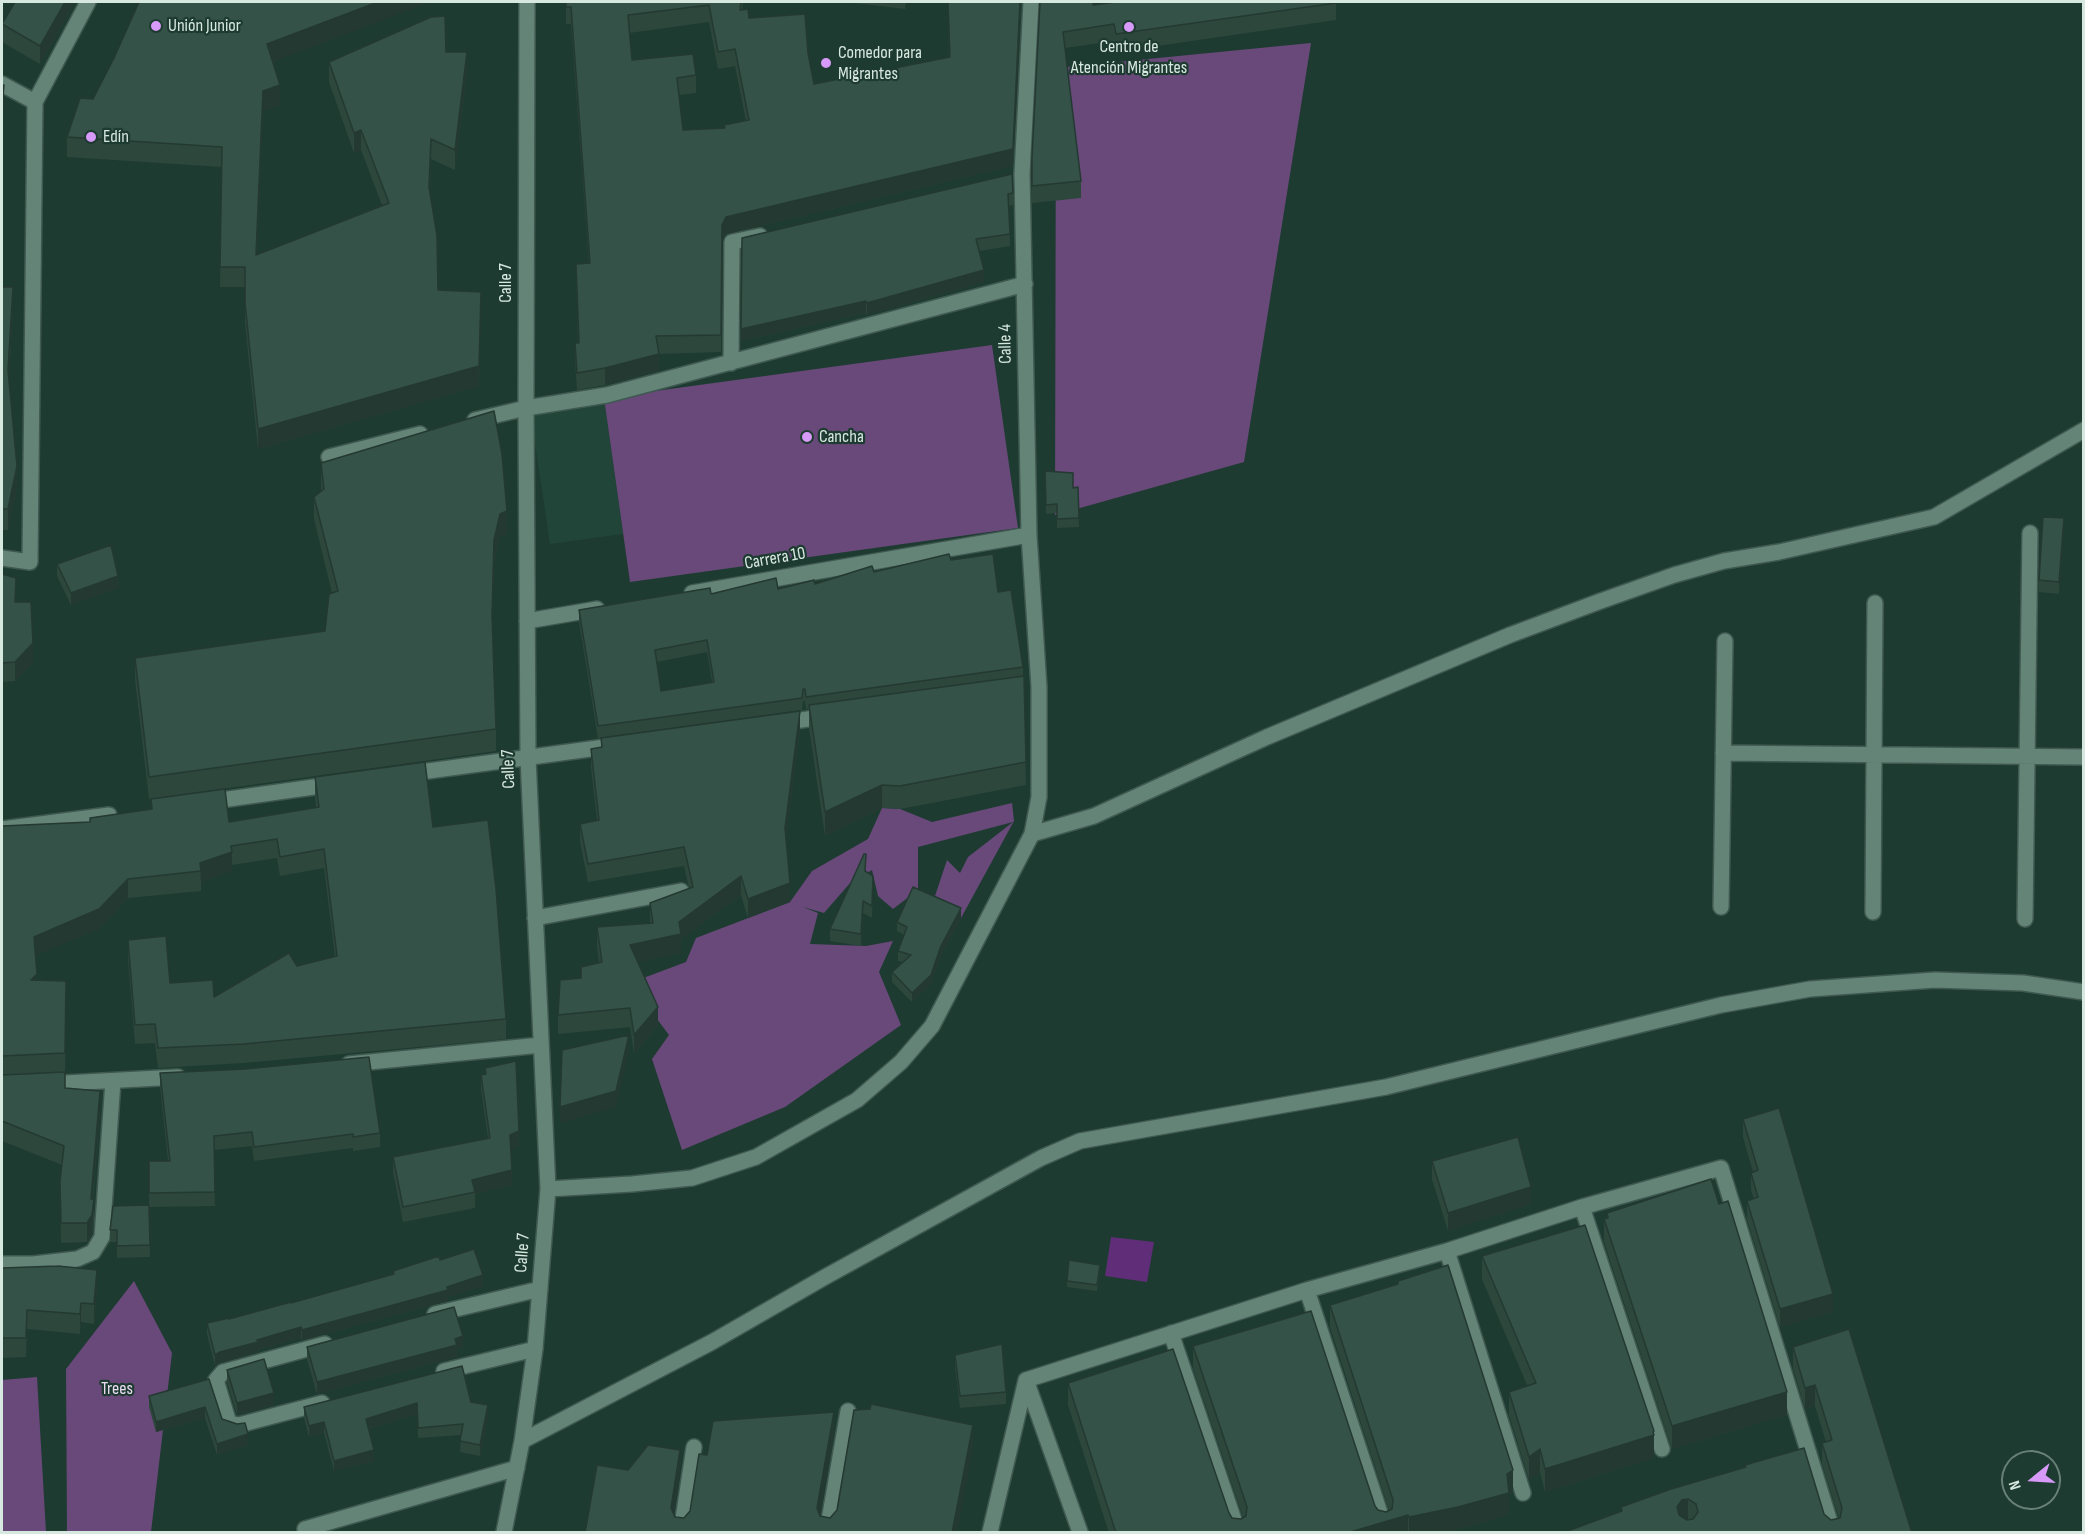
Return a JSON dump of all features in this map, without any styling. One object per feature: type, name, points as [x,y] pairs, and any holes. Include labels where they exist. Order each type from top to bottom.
[{"type":"street","points":[[2,558],[30,562],[35,102],[88,2]]},
{"type":"street","name":"Calle 7","points":[[504,1533],[522,1441],[535,1350],[548,1189],[528,758],[526,621],[527,2]]},
{"type":"street","name":"Calle 4","points":[[548,1189],[692,1178],[756,1156],[857,1100],[901,1062],[932,1026],[1032,834],[1039,796],[1029,535],[1025,284],[1017,175],[1031,2]]},
{"type":"street","points":[[2,84],[35,102]]},
{"type":"street","points":[[731,363],[732,242],[778,231]]},
{"type":"street","points":[[456,425],[526,408],[608,395],[1025,284]]},
{"type":"street","points":[[1032,834],[1094,816],[1278,732],[1510,635],[1674,575],[1724,561],[1779,552],[1934,517],[2084,430]]},
{"type":"street","points":[[329,457],[433,431]]},
{"type":"street","points":[[2025,919],[2030,533]]},
{"type":"street","name":"Carrera 10","points":[[678,595],[1029,535]]},
{"type":"street","points":[[1873,912],[1875,603]]},
{"type":"street","points":[[526,621],[608,607]]},
{"type":"street","points":[[1721,907],[1725,641]]},
{"type":"street","points":[[760,726],[842,714]]},
{"type":"street","points":[[387,777],[632,743]]},
{"type":"street","points":[[1723,753],[2084,757]]},
{"type":"street","points":[[189,804],[352,782]]},
{"type":"street","points":[[2,830],[118,814]]},
{"type":"street","points":[[535,918],[681,891]]},
{"type":"street","points":[[522,1441],[712,1342],[1041,1158],[1080,1141],[1386,1087],[1721,1005],[1810,989],[1935,980],[2023,983],[2084,992]]},
{"type":"street","points":[[339,1064],[541,1045]]},
{"type":"street","points":[[34,1084],[190,1077]]},
{"type":"street","points":[[2,1264],[77,1260],[93,1252],[102,1237],[113,1081]]},
{"type":"street","points":[[1026,1380],[1307,1290],[1447,1251],[1582,1207],[1721,1168],[1833,1533]]},
{"type":"street","points":[[1582,1207],[1662,1449]]},
{"type":"street","points":[[1447,1251],[1523,1494]]},
{"type":"street","points":[[418,1318],[540,1289]]},
{"type":"street","points":[[1307,1290],[1384,1525]]},
{"type":"street","points":[[1171,1333],[1238,1533]]},
{"type":"street","points":[[338,1341],[223,1372],[216,1380],[229,1423],[239,1425],[340,1398]]},
{"type":"street","points":[[429,1375],[535,1350]]},
{"type":"street","points":[[990,1533],[1026,1380]]},
{"type":"street","points":[[1026,1380],[1080,1533]]},
{"type":"street","points":[[827,1533],[848,1411]]},
{"type":"street","points":[[681,1533],[694,1447]]},
{"type":"street","points":[[305,1529],[517,1468]]},
{"type":"shaded area","points":[[604,398],[623,534],[550,544],[530,409]]},
{"type":"shaded area","points":[[1111,1237],[1154,1242],[1147,1282],[1105,1276]]},
{"type":"green space","points":[[1311,43],[1244,462],[1055,515],[1056,68]]},
{"type":"green space","name":"Cancha","points":[[992,345],[1018,528],[630,582],[604,398]]},
{"type":"green space","points":[[1012,803],[1014,821],[961,918],[933,902],[947,860],[960,873],[968,857],[1013,822],[918,847],[918,890],[893,909],[878,896],[872,870],[851,882],[824,913],[803,907],[818,913],[810,944],[866,946],[893,941],[879,972],[901,1025],[785,1107],[682,1150],[652,1059],[669,1035],[630,983],[686,962],[696,938],[790,902],[812,871],[868,839],[882,808],[900,809],[932,822]]},
{"type":"green space","name":"Trees","points":[[134,1281],[172,1353],[151,1532],[67,1532],[66,1369]]},
{"type":"green space","points":[[37,1377],[46,1532],[2,1532],[2,1380]]},
{"type":"building","points":[[15,2],[65,2],[40,46],[2,24]]},
{"type":"building","points":[[139,2],[378,2],[267,44],[280,85],[263,91],[256,255],[389,203],[361,130],[354,133],[329,62],[431,17],[445,16],[446,52],[467,52],[455,150],[431,139],[429,187],[437,236],[438,290],[481,292],[479,366],[258,429],[245,303],[245,267],[220,267],[222,147],[67,137],[80,98],[93,99]]},
{"type":"building","points":[[566,2],[741,2],[740,10],[748,9],[749,18],[805,14],[808,53],[814,84],[950,57],[948,2],[1020,2],[1013,149],[726,217],[722,225],[721,335],[656,336],[659,354],[577,373],[575,343],[579,343],[576,264],[590,263],[571,7],[566,7]],"holes":[[[709,5],[718,52],[735,49],[749,120],[724,125],[725,128],[683,130],[677,78],[696,75],[693,54],[632,60],[628,15]]]},
{"type":"building","points":[[1040,2],[1093,2],[1093,5],[1116,2],[1336,3],[1116,34],[1114,24],[1063,32],[1081,181],[1032,186]]},
{"type":"building","points":[[2,85],[4,85],[2,109]]},
{"type":"building","points":[[1012,174],[1013,193],[1008,194],[1010,234],[976,239],[984,270],[867,303],[866,301],[741,329],[742,238]]},
{"type":"building","points":[[2,287],[13,287],[8,370],[17,466],[8,509],[2,509]]},
{"type":"building","points":[[494,411],[502,454],[507,511],[500,514],[494,540],[492,616],[496,729],[149,777],[135,658],[325,631],[329,594],[338,591],[314,497],[324,489],[321,463]]},
{"type":"building","points":[[1045,471],[1073,473],[1073,488],[1078,487],[1079,518],[1057,519],[1057,504],[1046,505]]},
{"type":"building","points":[[2043,517],[2064,518],[2059,582],[2039,580]]},
{"type":"building","points":[[111,545],[118,576],[71,593],[57,564]]},
{"type":"building","points":[[949,554],[951,560],[993,554],[998,592],[1011,590],[1023,667],[806,697],[805,689],[803,689],[802,698],[598,726],[579,610],[710,588],[711,594],[776,578],[778,589],[814,580],[815,584],[872,566],[874,572]],"holes":[[[707,640],[714,682],[661,691],[655,650]]]},
{"type":"building","points":[[2,574],[16,578],[15,602],[31,602],[33,643],[15,662],[2,663]]},
{"type":"building","points":[[1024,676],[1026,762],[900,786],[882,785],[825,812],[809,705]]},
{"type":"building","points":[[800,711],[785,828],[790,883],[748,899],[741,876],[679,922],[681,934],[630,945],[658,1007],[634,1035],[630,1008],[558,1015],[560,980],[581,978],[581,967],[602,962],[597,927],[653,923],[650,903],[693,887],[684,847],[588,864],[580,824],[599,820],[591,749],[602,747],[601,738]]},
{"type":"building","points":[[425,762],[433,827],[488,820],[506,1019],[244,1044],[158,1048],[155,1024],[135,1025],[128,940],[166,936],[170,983],[213,980],[214,997],[289,953],[297,966],[337,956],[324,849],[280,857],[277,839],[231,846],[232,852],[200,863],[201,871],[128,879],[99,909],[34,937],[37,974],[31,980],[66,981],[65,1053],[2,1056],[2,826],[90,822],[90,818],[152,809],[151,799],[225,789],[229,822],[319,807],[315,777]]},
{"type":"building","points":[[864,854],[866,854],[865,871],[873,876],[872,906],[863,901],[861,934],[830,929]]},
{"type":"building","points":[[913,887],[961,908],[941,946],[931,975],[912,993],[892,972],[911,955],[898,951],[907,927],[897,922]]},
{"type":"building","points":[[629,1035],[616,1091],[560,1107],[562,1050]]},
{"type":"building","points":[[369,1057],[380,1133],[353,1137],[353,1134],[254,1147],[252,1132],[214,1136],[215,1192],[149,1193],[149,1161],[170,1161],[160,1073],[245,1069]]},
{"type":"building","points":[[516,1061],[519,1131],[510,1135],[512,1170],[472,1180],[475,1192],[403,1207],[393,1157],[490,1138],[481,1075],[486,1074],[485,1068]]},
{"type":"building","points":[[65,1072],[65,1088],[100,1091],[91,1199],[94,1199],[92,1215],[87,1223],[61,1223],[60,1181],[64,1146],[2,1121],[2,1075]]},
{"type":"building","points":[[1779,1108],[1833,1294],[1780,1309],[1747,1201],[1758,1197],[1751,1173],[1758,1170],[1743,1119]]},
{"type":"building","points":[[1518,1137],[1531,1187],[1448,1213],[1432,1161]]},
{"type":"building","points":[[1711,1179],[1719,1204],[1728,1201],[1787,1392],[1672,1426],[1604,1219],[1608,1218],[1607,1213]]},
{"type":"building","points":[[149,1205],[150,1245],[117,1246],[117,1230],[110,1230],[113,1206]]},
{"type":"building","points":[[1585,1225],[1654,1435],[1545,1469],[1540,1449],[1529,1457],[1509,1392],[1536,1383],[1482,1256]]},
{"type":"building","points":[[474,1249],[483,1275],[447,1287],[448,1290],[302,1330],[301,1327],[215,1355],[207,1323],[291,1303],[394,1274],[393,1271],[439,1256],[440,1260]]},
{"type":"building","points":[[1069,1260],[1100,1265],[1097,1285],[1067,1281]]},
{"type":"building","points":[[1448,1265],[1513,1470],[1507,1474],[1509,1493],[1458,1507],[1409,1517],[1408,1515],[1347,1533],[1116,1533],[1068,1383],[1173,1349],[1229,1513],[1232,1518],[1241,1519],[1246,1516],[1247,1507],[1193,1346],[1311,1311],[1375,1506],[1378,1510],[1386,1512],[1392,1509],[1393,1500],[1330,1305],[1398,1284],[1398,1281]]},
{"type":"building","points":[[58,1266],[97,1270],[94,1304],[81,1303],[80,1314],[27,1310],[26,1338],[2,1338],[2,1268]]},
{"type":"building","points":[[454,1307],[463,1336],[455,1339],[457,1345],[317,1382],[307,1347]]},
{"type":"building","points":[[1849,1329],[1912,1533],[1562,1533],[1622,1511],[1621,1507],[1671,1489],[1804,1448],[1824,1514],[1831,1520],[1840,1518],[1842,1508],[1822,1443],[1832,1440],[1815,1385],[1805,1388],[1793,1347]],"holes":[[[1688,1499],[1696,1504],[1698,1512],[1693,1519],[1687,1520],[1679,1515],[1677,1507],[1682,1500]]]},
{"type":"building","points":[[1002,1344],[1006,1392],[960,1396],[955,1355]]},
{"type":"building","points":[[264,1359],[274,1393],[237,1403],[227,1370]]},
{"type":"building","points":[[462,1366],[471,1402],[488,1405],[480,1445],[460,1441],[463,1424],[418,1428],[417,1403],[366,1419],[374,1450],[334,1461],[324,1422],[309,1426],[304,1407]]},
{"type":"building","points":[[209,1379],[222,1419],[237,1424],[245,1423],[248,1434],[217,1444],[205,1407],[156,1422],[149,1396]]},
{"type":"building","points":[[871,1404],[973,1425],[952,1533],[585,1533],[597,1465],[628,1470],[648,1445],[680,1450],[671,1508],[675,1517],[684,1518],[690,1511],[699,1454],[707,1455],[713,1421],[834,1412],[817,1508],[820,1516],[830,1518],[837,1510],[854,1410],[870,1409]]},
{"type":"place","name":"Unión Junior","points":[[156,26]]},
{"type":"place","name":"Centro de Atención Migrantes","points":[[1129,27]]},
{"type":"place","name":"Comedor para Migrantes","points":[[826,63]]},
{"type":"place","name":"Edín","points":[[91,137]]},
{"type":"place","name":"Cancha","points":[[807,437]]}]
